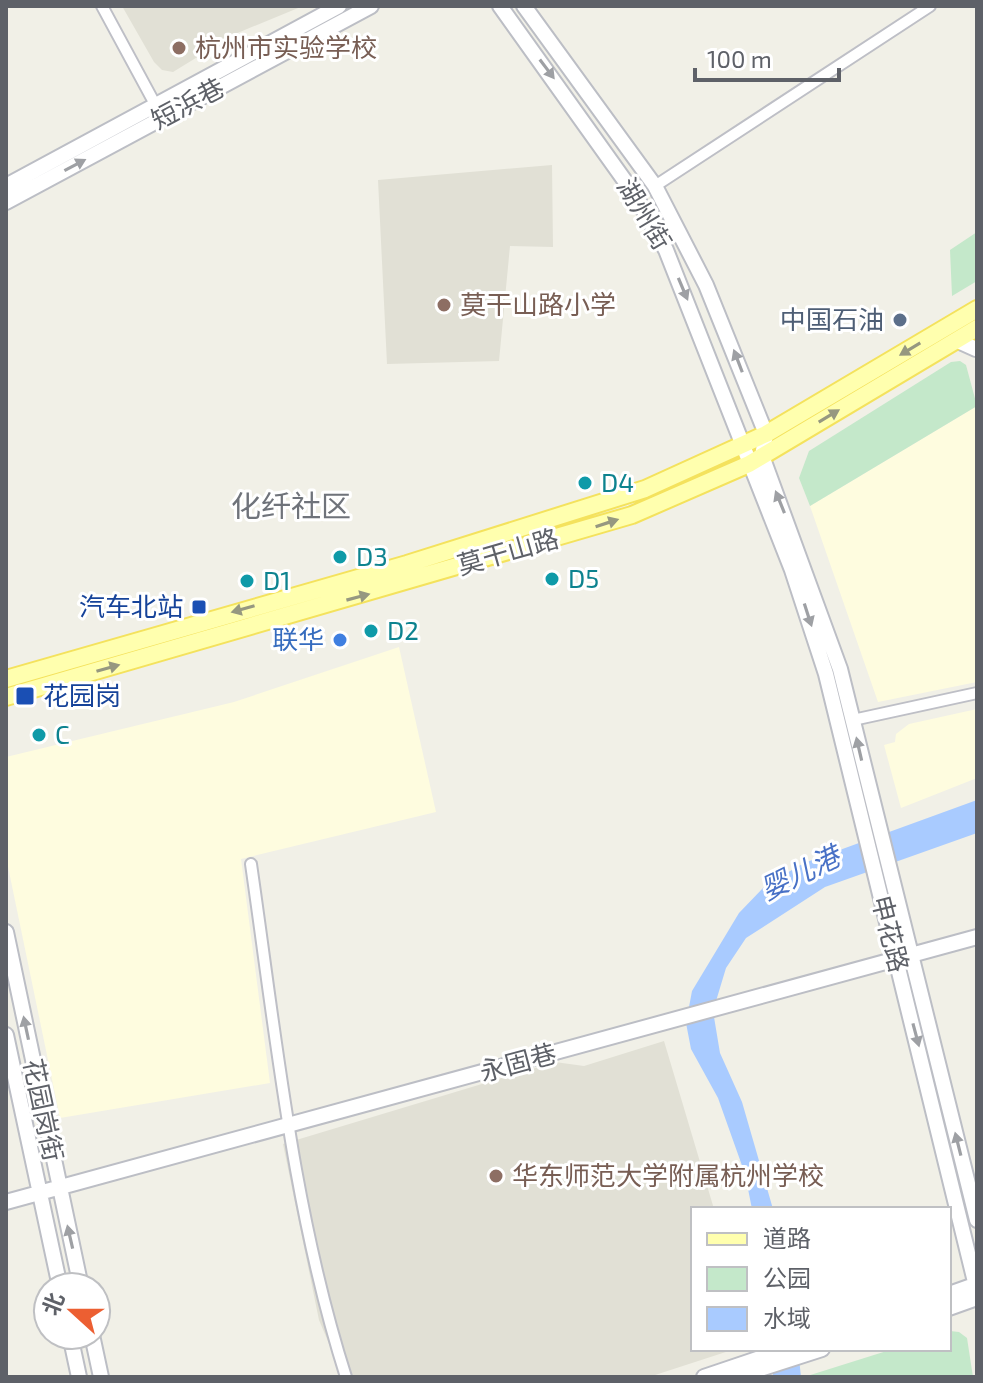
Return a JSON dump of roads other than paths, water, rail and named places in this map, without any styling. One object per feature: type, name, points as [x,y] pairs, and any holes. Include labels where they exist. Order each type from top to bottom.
[{"type":"main road","name":"短浜巷","points":[[6,202],[339,6]]},
{"type":"main road","name":"短浜巷","points":[[6,186],[371,6]]},
{"type":"main road","name":"湖州街","points":[[500,6],[635,195],[666,250],[742,446]]},
{"type":"main road","name":"湖州街","points":[[524,6],[655,186],[706,285],[766,434]]},
{"type":"main road","name":"莫干山路","points":[[6,679],[645,489],[766,434],[977,309]]},
{"type":"main road","name":"莫干山路","points":[[6,697],[609,523],[755,460],[977,328]]},
{"type":"main road","points":[[956,340],[977,349]]},
{"type":"main road","points":[[755,460],[766,434]]},
{"type":"main road","name":"申花路","points":[[742,446],[755,460],[824,617],[853,720],[870,827]]},
{"type":"main road","name":"申花路","points":[[755,460],[817,645],[882,871],[911,954],[977,1220]]},
{"type":"main road","name":"申花路","points":[[882,871],[896,960],[977,1289]]},
{"type":"main road","name":"花园岗街","points":[[6,932],[77,1271]]},
{"type":"main road","name":"永固巷","points":[[6,1202],[977,937]]},
{"type":"main road","name":"花园岗街","points":[[6,1035],[57,1271]]},
{"type":"main road","points":[[951,1294],[977,1289]]},
{"type":"main road","points":[[951,1307],[977,1289]]},
{"type":"main road","points":[[73,1351],[79,1377]]},
{"type":"main road","points":[[95,1351],[101,1377]]},
{"type":"main road","points":[[735,1377],[784,1351]]},
{"type":"main road","points":[[704,1377],[816,1351]]},
{"type":"street","points":[[102,6],[159,111]]},
{"type":"street","points":[[655,186],[930,6]]},
{"type":"street","points":[[853,720],[977,693]]},
{"type":"street","points":[[251,864],[288,1125],[318,1284],[346,1377]]},
{"type":"water","name":"婴儿港","points":[[977,800],[977,833],[825,887],[746,938],[726,968],[713,1011],[720,1053],[742,1102],[772,1207],[752,1207],[745,1174],[718,1098],[691,1049],[686,1023],[692,991],[739,913],[766,885],[804,863]]},
{"type":"water","points":[[773,1351],[798,1351],[801,1377],[773,1377]]},
{"type":"place","name":"杭州市实验学校","points":[[179,48]]},
{"type":"place","name":"莫干山路小学","points":[[444,305]]},
{"type":"place","name":"中国石油","points":[[900,320]]},
{"type":"place","name":"D4","points":[[585,483]]},
{"type":"place","name":"D3","points":[[340,557]]},
{"type":"place","name":"D5","points":[[552,579]]},
{"type":"place","name":"D1","points":[[247,581]]},
{"type":"place","name":"汽车北站","points":[[199,607]]},
{"type":"place","name":"D2","points":[[371,631]]},
{"type":"place","name":"联华","points":[[340,640]]},
{"type":"place","name":"花园岗","points":[[25,696]]},
{"type":"place","name":"C","points":[[39,735]]},
{"type":"place","name":"华东师范大学附属杭州学校","points":[[496,1176]]},
{"type":"district","name":"化纤社区","points":[[291,507]]}]
